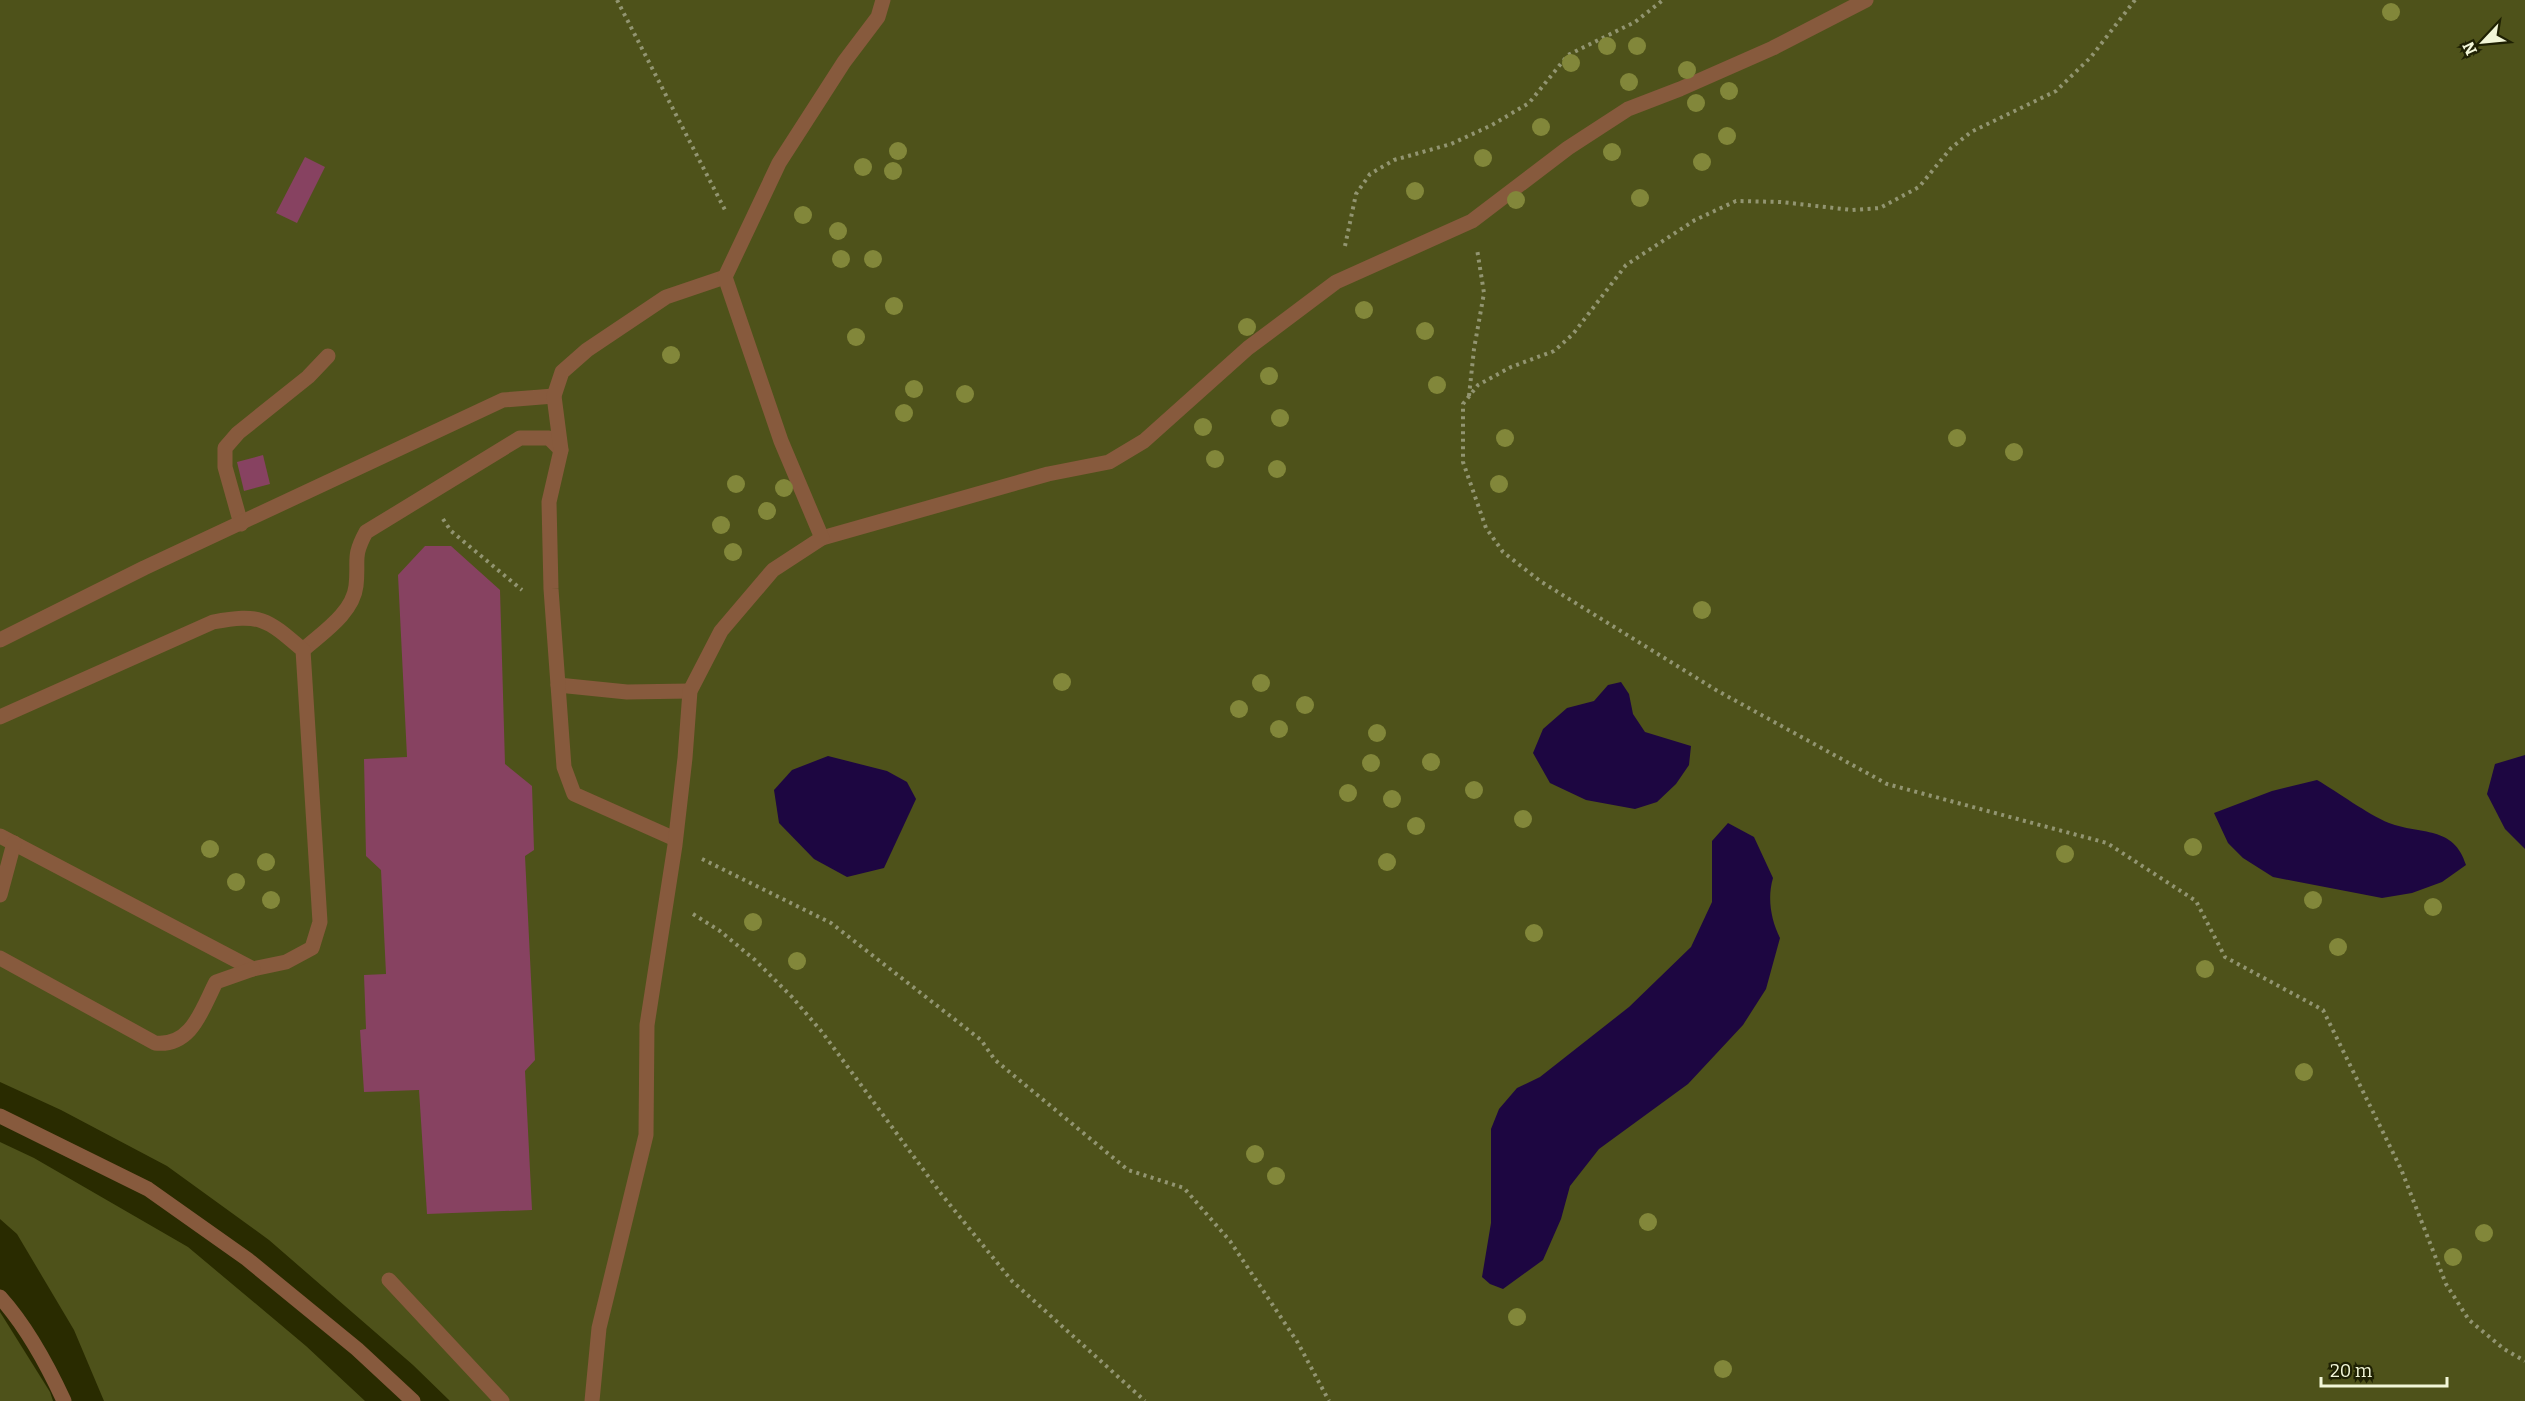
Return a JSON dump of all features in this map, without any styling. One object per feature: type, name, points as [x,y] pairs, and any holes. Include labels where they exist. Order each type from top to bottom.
[{"type":"street","points":[[822,538],[781,441],[724,277],[779,163],[844,62],[878,17],[883,0]]},
{"type":"street","points":[[592,1401],[599,1328],[646,1135],[647,1025],[686,758],[690,691],[721,631],[773,570],[822,538],[1048,474],[1109,462],[1144,441],[1248,348],[1336,282],[1468,223],[1499,202],[1568,148],[1628,109],[1680,89],[1762,52],[1866,0]]},
{"type":"street","points":[[675,842],[574,794],[564,767],[553,620],[549,502],[561,450],[554,396],[562,372],[596,343],[666,297],[724,277]]},
{"type":"street","points":[[241,524],[225,467],[225,448],[238,433],[308,377],[328,356]]},
{"type":"street","points":[[0,640],[144,568],[503,400],[554,396]]},
{"type":"street","points":[[303,650],[346,611],[356,588],[356,550],[366,532],[520,438],[549,438],[561,450]]},
{"type":"street","points":[[0,717],[213,622],[242,616],[272,623],[303,650],[320,922],[312,948],[286,962],[253,969],[216,982],[188,1034],[168,1044],[155,1043],[0,958]]},
{"type":"street","points":[[558,685],[627,692],[690,691]]},
{"type":"street","points":[[0,895],[7,839],[253,969]]},
{"type":"street","points":[[0,1116],[148,1189],[247,1259],[357,1349],[413,1401]]},
{"type":"street","points":[[389,1280],[502,1401]]},
{"type":"street","points":[[0,1297],[14,1312],[47,1365],[64,1401]]},
{"type":"path","points":[[617,0],[727,213]]},
{"type":"path","points":[[1336,282],[1356,194],[1370,174],[1394,160],[1451,144],[1492,125],[1529,103],[1568,55],[1635,22],[1663,0]]},
{"type":"path","points":[[2135,0],[2091,57],[2056,91],[1971,132],[1951,148],[1919,187],[1880,208],[1852,210],[1781,202],[1736,201],[1695,220],[1626,265],[1573,334],[1554,351],[1511,367],[1478,386],[1462,404],[1463,462],[1486,528],[1503,552],[1540,581],[1716,690],[1887,784],[2107,843],[2196,901],[2225,957],[2323,1010],[2401,1169],[2446,1284],[2469,1320],[2504,1349],[2525,1361]]},
{"type":"path","points":[[1468,223],[1480,256],[1484,293],[1474,348],[1469,396]]},
{"type":"path","points":[[425,495],[451,531],[553,620]]},
{"type":"path","points":[[675,842],[831,923],[981,1040],[995,1060],[1128,1170],[1156,1181],[1184,1188],[1230,1241],[1298,1343],[1329,1401]]},
{"type":"path","points":[[665,906],[689,911],[720,931],[755,960],[792,997],[822,1032],[942,1195],[1012,1281],[1145,1401]]},
{"type":"green space","points":[[0,0],[2525,0],[2525,1401],[450,1401],[413,1365],[269,1240],[167,1166],[61,1110],[0,1082]]},
{"type":"green space","points":[[0,1142],[34,1158],[188,1247],[306,1346],[365,1401],[104,1401],[74,1330],[17,1234],[0,1219]]},
{"type":"green space","points":[[0,1312],[50,1392],[53,1401],[0,1401]]},
{"type":"shaded area","points":[[1621,682],[1629,694],[1633,714],[1645,732],[1691,746],[1689,765],[1676,784],[1657,802],[1635,809],[1586,800],[1550,783],[1533,753],[1543,729],[1567,708],[1594,701],[1608,685]]},
{"type":"shaded area","points":[[2525,755],[2525,849],[2505,829],[2487,794],[2495,764]]},
{"type":"shaded area","points":[[828,756],[887,771],[907,782],[916,799],[884,868],[847,877],[814,859],[779,823],[774,790],[792,770]]},
{"type":"shaded area","points":[[2317,780],[2380,819],[2401,827],[2445,837],[2461,852],[2466,865],[2442,882],[2412,893],[2382,898],[2273,877],[2243,858],[2228,843],[2214,813],[2272,791]]},
{"type":"shaded area","points":[[1728,823],[1754,837],[1773,878],[1770,893],[1771,909],[1780,938],[1766,989],[1743,1025],[1688,1084],[1599,1149],[1570,1186],[1561,1219],[1543,1260],[1503,1289],[1490,1284],[1482,1277],[1491,1223],[1491,1129],[1499,1109],[1517,1088],[1540,1077],[1629,1007],[1691,947],[1712,902],[1712,841]]},
{"type":"building","points":[[305,157],[325,167],[297,223],[276,213]]},
{"type":"building","points":[[263,455],[270,484],[244,491],[237,462]]},
{"type":"building","points":[[425,546],[451,546],[500,590],[505,764],[532,786],[534,850],[525,856],[535,1060],[525,1071],[532,1210],[427,1214],[419,1090],[364,1092],[360,1030],[366,1029],[364,975],[386,974],[381,870],[366,856],[364,759],[407,757],[398,575]]}]
